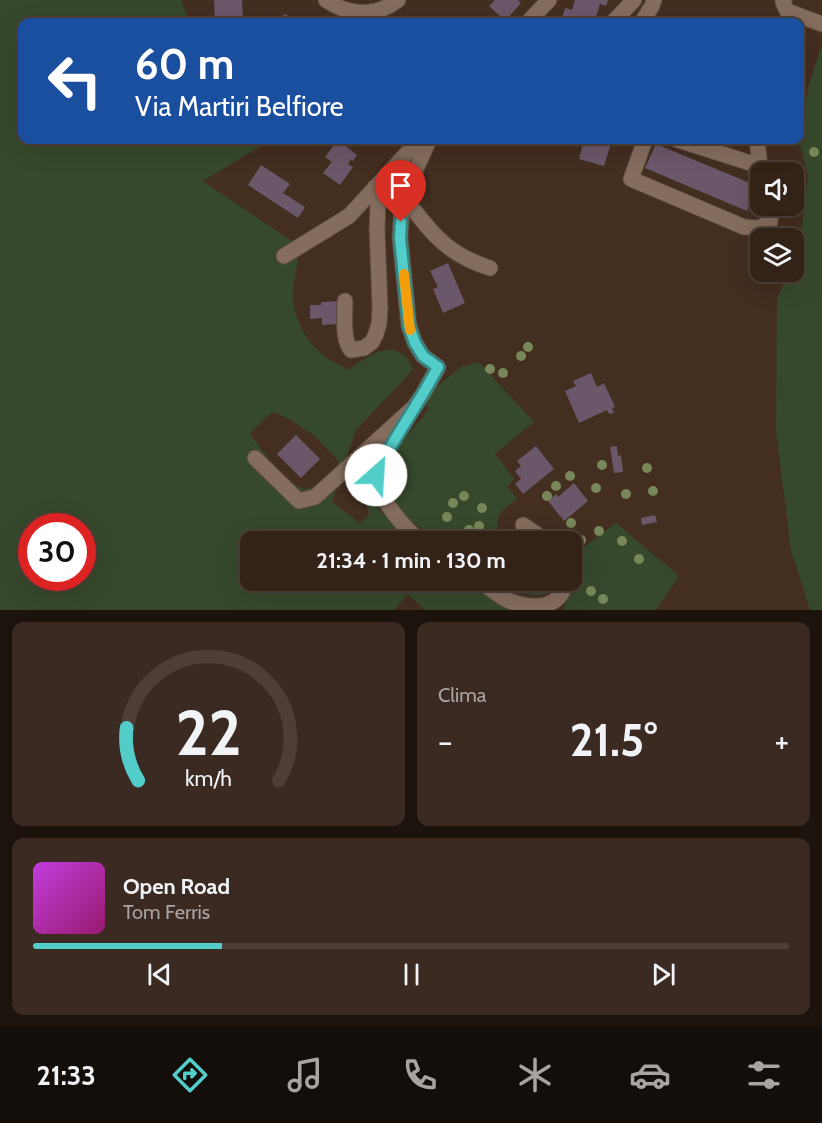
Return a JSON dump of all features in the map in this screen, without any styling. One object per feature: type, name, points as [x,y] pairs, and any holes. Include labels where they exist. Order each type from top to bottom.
[{"type":"street","points":[[327,0],[339,8],[359,12],[381,9],[398,0]]},
{"type":"street","points":[[532,18],[549,0]]},
{"type":"street","points":[[618,18],[634,0]]},
{"type":"street","points":[[644,18],[654,0]]},
{"type":"street","points":[[784,0],[787,11],[822,24]]},
{"type":"street","points":[[284,256],[349,216],[415,144]]},
{"type":"street","points":[[411,531],[385,501],[376,475],[380,462],[438,367],[423,356],[409,326],[400,238],[404,199],[427,144]]},
{"type":"street","points":[[644,144],[632,179],[744,227],[759,228],[770,222],[771,216]]},
{"type":"street","points":[[690,144],[750,165]]},
{"type":"street","points":[[758,144],[761,162]]},
{"type":"street","points":[[345,301],[348,347],[351,350],[364,348],[372,342],[379,324],[376,229],[378,203],[375,187]]},
{"type":"street","points":[[404,199],[438,238],[471,262],[490,268]]},
{"type":"street","points":[[255,458],[299,501],[315,497],[414,407]]},
{"type":"street","points":[[524,525],[532,531]]},
{"type":"street","points":[[494,591],[506,600],[542,609],[560,600],[563,591]]},
{"type":"green space","points":[[0,0],[181,0],[188,18],[18,18],[18,144],[262,144],[203,181],[296,244],[298,257],[293,291],[294,307],[300,325],[315,348],[327,358],[349,370],[376,353],[392,350],[406,357],[413,370],[356,430],[332,502],[360,523],[369,516],[358,463],[371,456],[367,479],[369,488],[384,514],[402,531],[240,531],[240,591],[489,591],[524,610],[425,610],[408,594],[394,610],[0,610]],"holes":[[[274,412],[315,436],[339,462],[326,478],[307,489],[293,483],[284,475],[250,434]]]},
{"type":"green space","points":[[822,44],[822,610],[810,610],[791,550],[776,430],[777,299],[785,282],[804,282],[804,228],[801,228],[808,176],[800,144],[804,144],[804,112],[808,89]]},
{"type":"green space","points":[[479,362],[534,422],[495,454],[514,479],[507,486],[517,499],[505,508],[497,520],[499,530],[502,531],[425,531],[405,517],[386,490],[383,472],[387,461],[429,409],[423,398],[461,367]]},
{"type":"green space","points":[[616,523],[679,576],[656,610],[563,610],[571,591],[582,591],[582,548]]},
{"type":"green space","points":[[517,591],[550,591],[538,596]]},
{"type":"building","points":[[214,0],[242,0],[243,18],[215,18]]},
{"type":"building","points":[[495,0],[518,0],[521,3],[508,18],[502,18],[489,6]]},
{"type":"building","points":[[575,0],[608,0],[606,6],[600,4],[596,17],[562,18],[565,8],[572,10]]},
{"type":"building","points":[[284,14],[294,18],[282,18]]},
{"type":"building","points":[[335,144],[343,144],[357,155],[348,164],[353,167],[340,185],[323,173],[332,162],[325,157]]},
{"type":"building","points":[[583,144],[611,144],[604,166],[579,159]]},
{"type":"building","points":[[656,144],[750,183],[750,204],[747,211],[645,168]]},
{"type":"building","points":[[261,165],[290,184],[283,193],[305,207],[298,218],[248,185]]},
{"type":"building","points":[[448,263],[465,303],[443,313],[433,289],[438,287],[430,271]]},
{"type":"building","points":[[339,301],[339,324],[322,325],[322,318],[310,319],[310,305]]},
{"type":"building","points":[[591,373],[597,387],[604,383],[615,407],[612,408],[614,413],[609,414],[607,410],[579,423],[565,391],[576,386],[573,381]]},
{"type":"building","points":[[296,435],[320,459],[301,478],[277,454]]},
{"type":"building","points":[[536,446],[554,469],[523,494],[515,484],[521,479],[515,471],[521,466],[517,461]]},
{"type":"building","points":[[617,446],[618,456],[621,455],[623,472],[614,473],[610,447]]},
{"type":"building","points":[[574,483],[588,501],[564,521],[548,501],[556,494],[558,497]]},
{"type":"building","points":[[655,515],[657,522],[642,525],[641,518]]},
{"type":"slow traffic","points":[[404,274],[410,330]]},
{"type":"route","points":[[376,475],[380,462],[438,367],[423,356],[409,326],[400,238],[401,222]]}]
